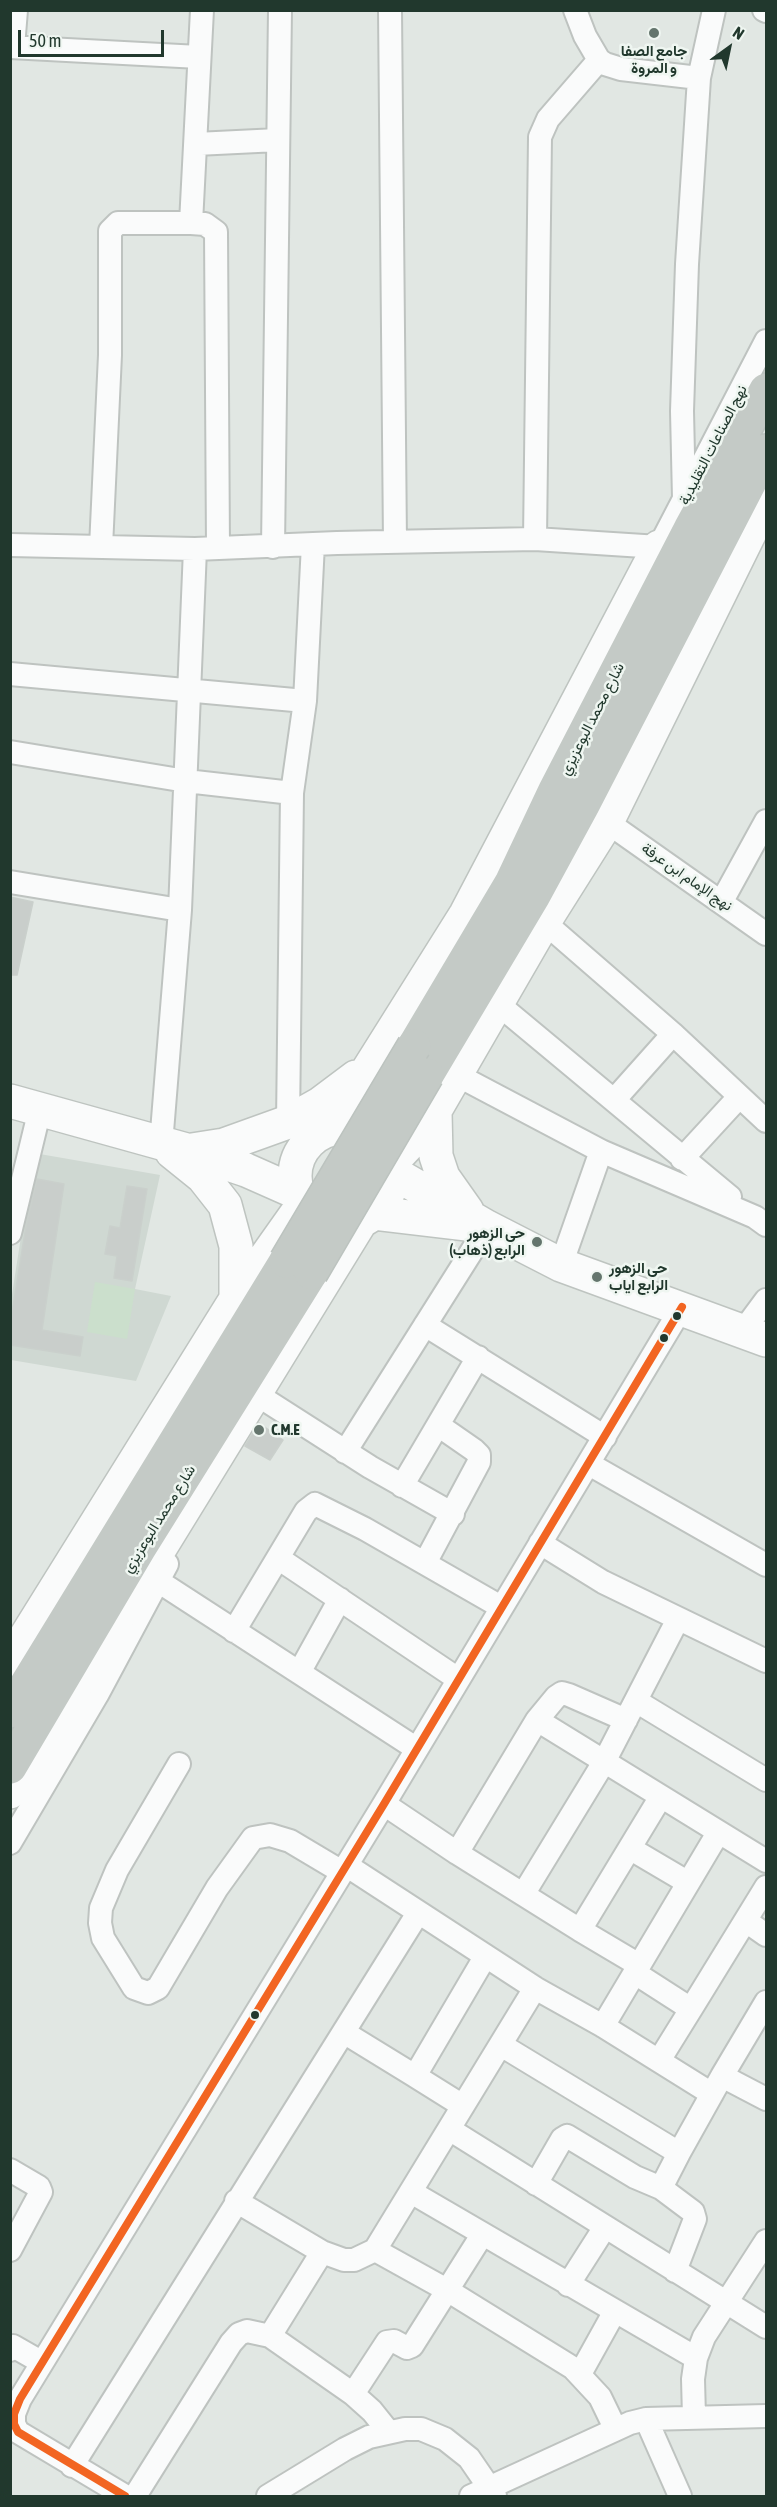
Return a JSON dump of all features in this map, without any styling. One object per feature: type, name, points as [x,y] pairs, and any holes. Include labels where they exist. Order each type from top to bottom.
[{"type":"highway","name":"شارع محمد البوعزيزي","points":[[10,1767],[139,1549],[298,1267],[414,1046],[511,883],[555,790],[685,539],[766,390]]},
{"type":"highway","name":"شارع محمد البوعزيزي","points":[[10,1711],[241,1312],[298,1267],[442,1075],[766,452]]},
{"type":"main road","points":[[487,1227],[454,1197],[443,1177],[436,1156],[435,1112],[442,1075],[498,1004],[544,922],[607,822],[765,506]]},
{"type":"main road","points":[[311,1129],[377,1057],[466,914],[659,548]]},
{"type":"main road","points":[[10,1662],[241,1312],[301,1198],[295,1181],[299,1156],[320,1104],[350,1082],[377,1057]]},
{"type":"main road","points":[[25,1105],[187,1151],[301,1198],[320,1218],[329,1222],[351,1224],[368,1217],[408,1215],[487,1227]]},
{"type":"main road","points":[[391,1168],[435,1112]]},
{"type":"main road","points":[[10,1792],[368,1217],[388,1195],[391,1168],[387,1154],[373,1137],[353,1129],[311,1129],[187,1151]]},
{"type":"main road","points":[[187,1151],[203,1177],[225,1205],[236,1246],[241,1312]]},
{"type":"main road","points":[[391,1168],[487,1227],[561,1264],[755,1336]]},
{"type":"street","points":[[16,10],[12,47],[199,57]]},
{"type":"street","points":[[191,223],[202,10]]},
{"type":"street","points":[[273,547],[280,10]]},
{"type":"street","points":[[390,10],[395,542]]},
{"type":"street","points":[[575,10],[585,36],[599,60],[621,69],[699,78]]},
{"type":"street","points":[[684,502],[682,411],[687,264],[699,78],[714,10]]},
{"type":"street","points":[[535,539],[540,137],[548,119],[599,60]]},
{"type":"street","points":[[196,144],[278,140]]},
{"type":"street","points":[[100,547],[110,355],[110,231],[118,223],[191,223],[205,224],[216,232],[218,548]]},
{"type":"street","name":"نهج الصناعات التقليدية","points":[[659,548],[766,341]]},
{"type":"street","points":[[682,411],[688,423],[698,431],[711,433],[720,431]]},
{"type":"street","points":[[10,545],[195,549],[535,539],[659,548]]},
{"type":"street","points":[[311,1129],[292,792],[305,701],[312,544]]},
{"type":"street","points":[[187,1151],[180,910],[195,549]]},
{"type":"street","points":[[10,674],[305,701]]},
{"type":"street","points":[[10,752],[186,781],[292,792]]},
{"type":"street","points":[[722,901],[766,820]]},
{"type":"street","name":"نهج الإمام ابن عرفة","points":[[607,822],[766,934]]},
{"type":"street","points":[[10,882],[180,910]]},
{"type":"street","points":[[544,922],[673,1034],[766,1121]]},
{"type":"street","points":[[498,1004],[615,1099],[682,1159],[761,1221]]},
{"type":"street","points":[[615,1099],[673,1034]]},
{"type":"street","points":[[442,1075],[601,1151],[761,1221]]},
{"type":"street","points":[[682,1159],[740,1097]]},
{"type":"street","points":[[10,1233],[25,1105]]},
{"type":"street","points":[[561,1264],[601,1151]]},
{"type":"street","points":[[345,1452],[487,1227]]},
{"type":"street","points":[[755,1336],[766,1300]]},
{"type":"street","points":[[125,2496],[18,2432],[14,2424],[15,2397],[41,2362],[384,1804],[682,1307]]},
{"type":"street","points":[[426,1325],[604,1437]]},
{"type":"street","points":[[402,1486],[478,1358]]},
{"type":"street","points":[[256,1394],[345,1452],[453,1514]]},
{"type":"street","points":[[425,1563],[476,1468],[479,1455],[438,1425]]},
{"type":"street","points":[[589,1464],[766,1565]]},
{"type":"street","points":[[234,1631],[306,1511],[315,1504],[501,1607]]},
{"type":"street","points":[[10,1843],[97,1695],[158,1581],[176,1544],[185,1509]]},
{"type":"street","points":[[540,1543],[603,1582],[766,1661]]},
{"type":"street","points":[[278,1558],[458,1679]]},
{"type":"street","points":[[158,1581],[417,1749]]},
{"type":"street","points":[[300,1671],[340,1599]]},
{"type":"street","points":[[524,1893],[604,1762],[678,1619]]},
{"type":"street","points":[[457,1853],[537,1720],[551,1702],[562,1694],[631,1711],[766,1780]]},
{"type":"street","points":[[537,1720],[660,1798],[766,1861]]},
{"type":"street","points":[[179,1764],[117,1870],[101,1908],[100,1923],[103,1938],[134,1988],[148,1993],[158,1988],[217,1888],[253,1838],[270,1835],[290,1841],[344,1868],[535,1988],[660,2059],[717,2085],[766,2099]]},
{"type":"street","points":[[580,1930],[660,1798]]},
{"type":"street","points":[[384,1804],[580,1930],[691,2009]]},
{"type":"street","points":[[603,2026],[718,1833]]},
{"type":"street","points":[[631,1849],[687,1882]]},
{"type":"street","points":[[660,2059],[766,1887]]},
{"type":"street","points":[[72,2466],[418,1913]]},
{"type":"street","points":[[746,1921],[766,1935]]},
{"type":"street","points":[[414,2076],[485,1957]]},
{"type":"street","points":[[236,2201],[322,2252],[344,2260],[354,2260],[375,2250],[535,1988]]},
{"type":"street","points":[[661,2188],[717,2085],[766,2004]]},
{"type":"street","points":[[345,2033],[463,2106]]},
{"type":"street","points":[[501,2045],[679,2153]]},
{"type":"street","points":[[449,2129],[766,2327]]},
{"type":"street","points":[[536,2184],[562,2139],[567,2136],[634,2177],[661,2188],[695,2215],[675,2271]]},
{"type":"street","points":[[10,2170],[39,2187],[41,2192],[10,2250]]},
{"type":"street","points":[[411,2192],[696,2358]]},
{"type":"street","points":[[568,2284],[605,2227]]},
{"type":"street","points":[[353,2394],[387,2342],[394,2341],[406,2348],[412,2346],[482,2235]]},
{"type":"street","points":[[694,2417],[693,2386],[696,2358],[704,2337],[766,2241]]},
{"type":"street","points":[[375,2250],[555,2355],[580,2374],[600,2397],[615,2428]]},
{"type":"street","points":[[270,2336],[322,2252]]},
{"type":"street","points":[[580,2374],[615,2311]]},
{"type":"street","points":[[135,2496],[231,2343],[239,2334],[246,2331],[270,2336],[353,2394],[372,2411],[388,2431]]},
{"type":"street","points":[[11,2346],[41,2362]]},
{"type":"street","points":[[268,2496],[345,2449],[388,2431],[421,2429],[445,2439],[469,2458],[485,2493],[615,2428],[646,2419],[766,2416]]},
{"type":"street","points":[[646,2419],[680,2496]]},
{"type":"shaded area","points":[[34,1153],[160,1175],[135,1289],[171,1296],[136,1381],[11,1360],[11,1301]]},
{"type":"green space","points":[[95,1282],[135,1289],[127,1339],[87,1332]]},
{"type":"building","points":[[10,897],[33,902],[17,975],[10,975]]},
{"type":"building","points":[[37,1179],[64,1184],[42,1330],[83,1337],[80,1356],[10,1345],[10,1325],[26,1226]]},
{"type":"building","points":[[127,1186],[147,1189],[132,1281],[114,1278],[117,1256],[105,1254],[110,1226],[120,1228]]},
{"type":"building","name":"C.M.E","points":[[259,1423],[283,1440],[270,1460],[245,1446]]},
{"type":"transit line","points":[[125,2496],[18,2432],[14,2424],[14,2414],[20,2399],[384,1804],[682,1307]]},
{"type":"place","name":"جامع الصفا و المروة","points":[[654,33]]},
{"type":"place","name":"حي الزهور الرابع (ذهاب)","points":[[537,1242]]},
{"type":"place","name":"حي الزهور الرابع اياب","points":[[597,1277]]},
{"type":"place","name":"C.M.E","points":[[259,1430]]}]
